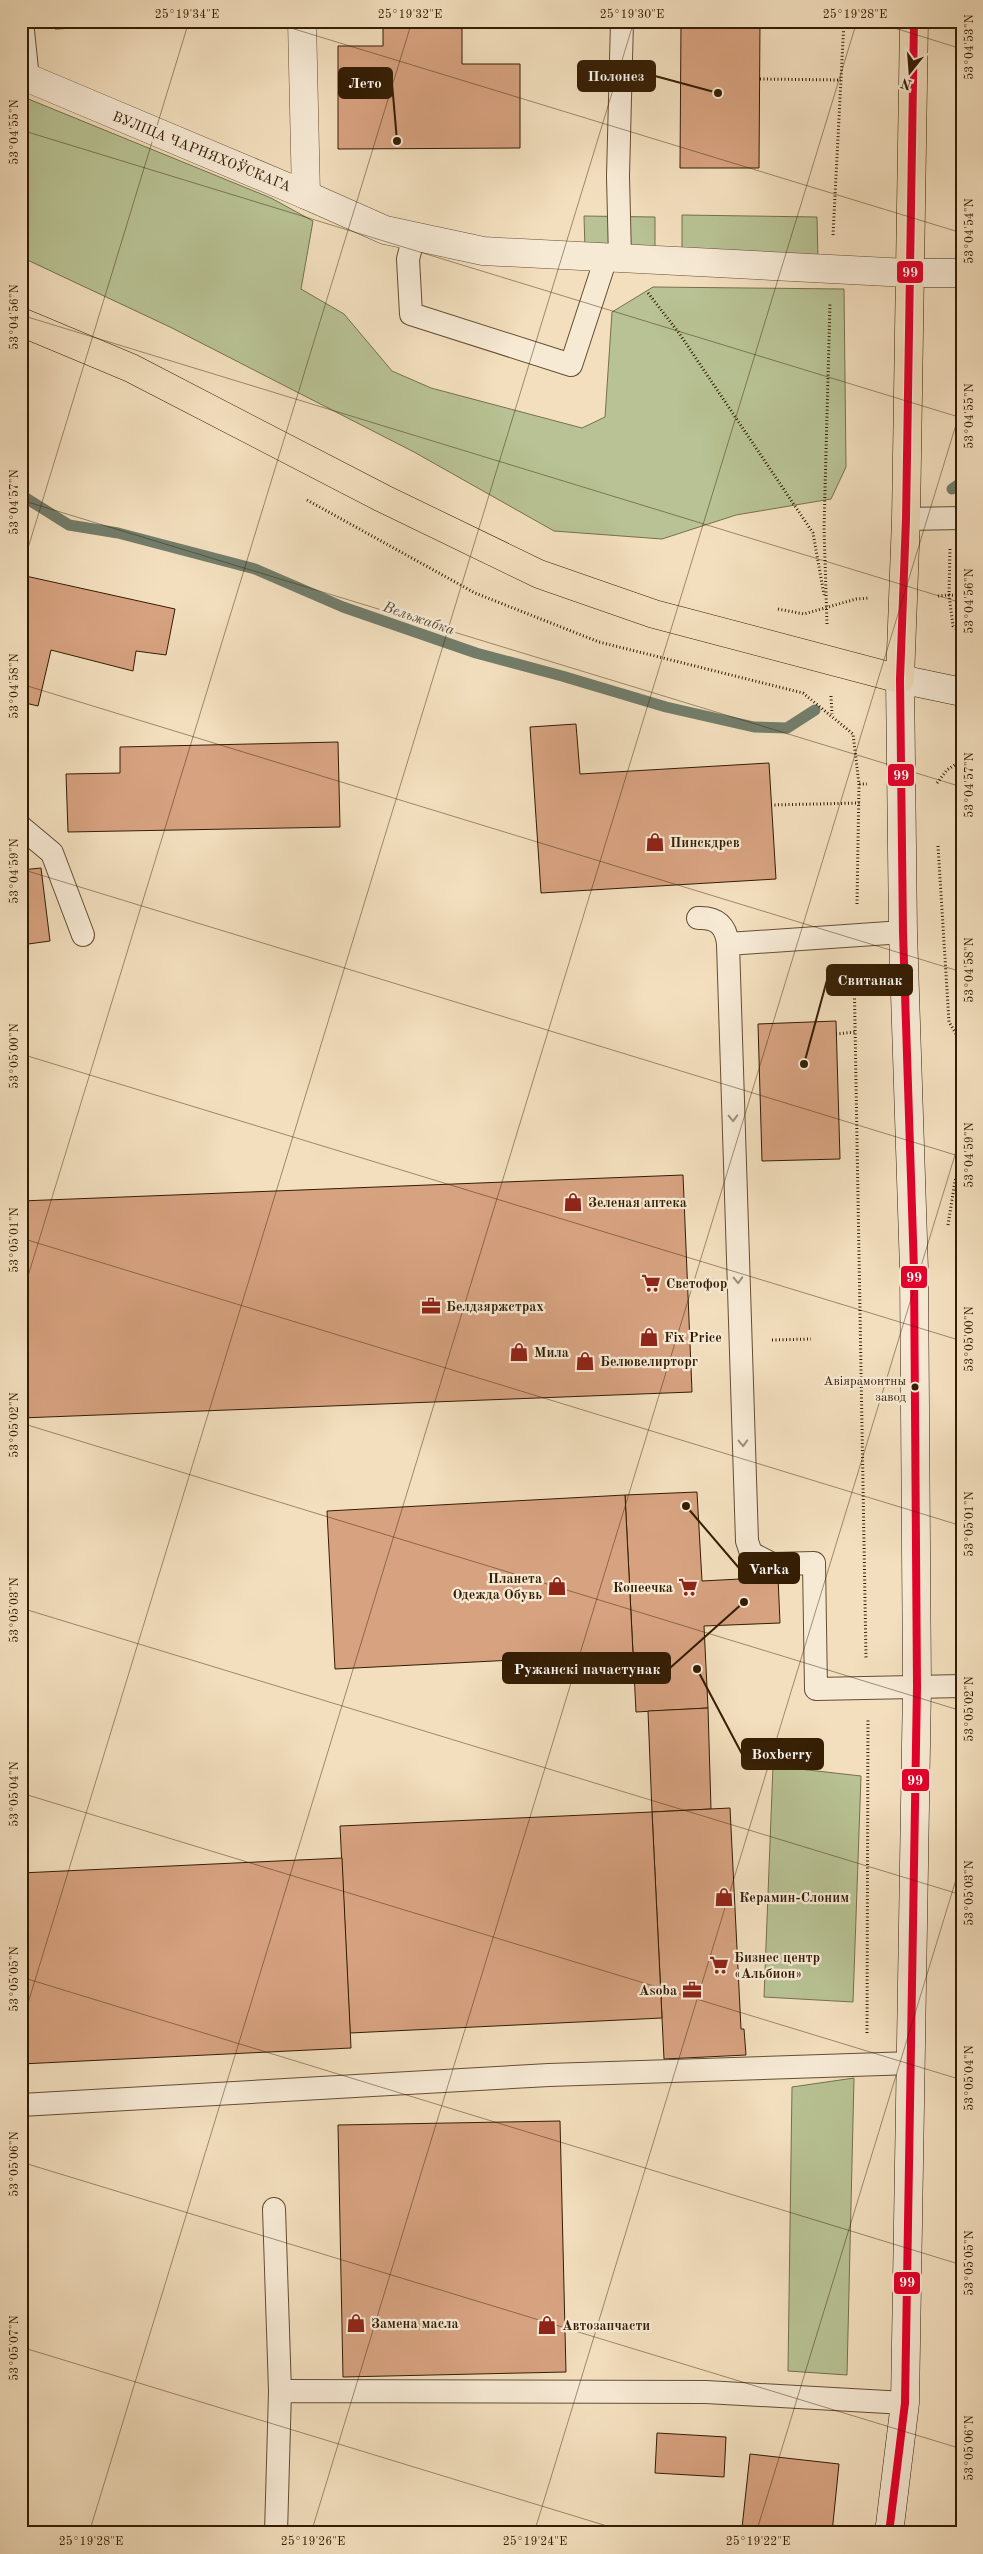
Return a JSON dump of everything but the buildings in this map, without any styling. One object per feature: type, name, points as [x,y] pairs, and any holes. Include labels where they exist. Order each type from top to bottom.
[{"type":"highway","points":[[21,322],[131,368],[382,498],[539,574],[654,614],[900,679],[906,519],[908,273],[914,21]]},
{"type":"main road","name":"ВУЛІЦА ЧАРНЯХОЎСКАГА","points":[[24,77],[306,195],[302,21]]},
{"type":"main road","points":[[306,195],[385,230],[483,251],[908,273],[962,273]]},
{"type":"main road","points":[[889,2533],[905,2403],[918,1686],[914,1270],[904,932],[900,679],[962,692]]},
{"type":"lane","points":[[22,21],[24,77]]},
{"type":"lane","points":[[414,236],[408,259],[411,314],[571,365],[613,258],[618,176],[622,21]]},
{"type":"lane","points":[[906,519],[962,518]]},
{"type":"lane","points":[[21,827],[52,853],[82,935]]},
{"type":"lane","points":[[698,918],[708,917],[722,926],[727,932],[728,944],[747,1541],[752,1553],[760,1560],[772,1564],[814,1562],[816,1689],[962,1686]]},
{"type":"lane","points":[[728,944],[904,932]]},
{"type":"lane","points":[[21,2105],[549,2074],[912,2063]]},
{"type":"lane","points":[[274,2209],[280,2391],[276,2533]]},
{"type":"lane","points":[[280,2391],[706,2392],[905,2403]]},
{"type":"path","points":[[826,608],[824,528],[831,269],[844,21]]},
{"type":"path","points":[[760,79],[841,80]]},
{"type":"path","points":[[613,258],[679,332],[813,533],[826,608]]},
{"type":"path","points":[[769,607],[804,614],[826,608]]},
{"type":"path","points":[[935,785],[947,770],[962,760]]},
{"type":"path","points":[[859,784],[858,956],[854,970],[867,1688],[867,2064]]},
{"type":"path","points":[[771,806],[860,803]]},
{"type":"path","points":[[938,844],[949,1022],[960,1037],[962,1044]]},
{"type":"path","points":[[836,1034],[856,1032]]},
{"type":"path","points":[[767,1340],[811,1339]]},
{"type":"green space","points":[[21,96],[271,198],[313,221],[301,289],[344,314],[392,371],[431,388],[582,428],[605,417],[612,312],[653,287],[844,289],[846,467],[831,499],[736,515],[662,539],[554,531],[414,452],[170,327],[21,257]]},
{"type":"green space","points":[[682,215],[817,217],[818,260],[682,256]]},
{"type":"green space","points":[[584,216],[655,217],[655,253],[585,250]]},
{"type":"green space","points":[[773,1766],[861,1776],[853,2002],[764,1997]]},
{"type":"green space","points":[[854,2078],[847,2375],[788,2371],[792,2087]]},
{"type":"waterway","name":"Вельжабка","points":[[952,489],[962,482]]},
{"type":"waterway","name":"Вельжабка","points":[[21,495],[69,525],[118,533],[255,569],[343,607],[476,653],[666,707],[754,727],[787,728],[815,710]]},
{"type":"transit line","name":"99","points":[[889,2533],[905,2403],[917,1686],[914,1270],[903,932],[900,679],[906,519],[914,21]]},
{"type":"place","name":"Полонез","points":[[718,93]]},
{"type":"place","name":"Лето","points":[[397,141]]},
{"type":"place","name":"Пинскдрев","points":[[655,842]]},
{"type":"place","name":"Свитанак","points":[[804,1064]]},
{"type":"place","name":"Зеленая аптека","points":[[573,1202]]},
{"type":"place","name":"Светофор","points":[[651,1283]]},
{"type":"place","name":"Белдзяржстрах","points":[[431,1306]]},
{"type":"place","name":"Fix Price","points":[[649,1337]]},
{"type":"place","name":"Мила","points":[[519,1352]]},
{"type":"place","name":"Белювелирторг","points":[[585,1361]]},
{"type":"place","name":"Авіярамонтны завод","points":[[915,1387]]},
{"type":"place","name":"Varka","points":[[686,1506]]},
{"type":"place","name":"Планета Одежда Обувь","points":[[557,1586]]},
{"type":"place","name":"Копеечка","points":[[688,1587]]},
{"type":"place","name":"Ружанскі пачастунак","points":[[744,1602]]},
{"type":"place","name":"Boxberry","points":[[697,1669]]},
{"type":"place","name":"Керамин-Слоним","points":[[724,1897]]},
{"type":"place","name":"Бизнес центр «Альбион»","points":[[719,1965]]},
{"type":"place","name":"Asoba","points":[[692,1990]]},
{"type":"place","name":"Замена масла","points":[[356,2323]]},
{"type":"place","name":"Автозапчасти","points":[[547,2325]]}]
